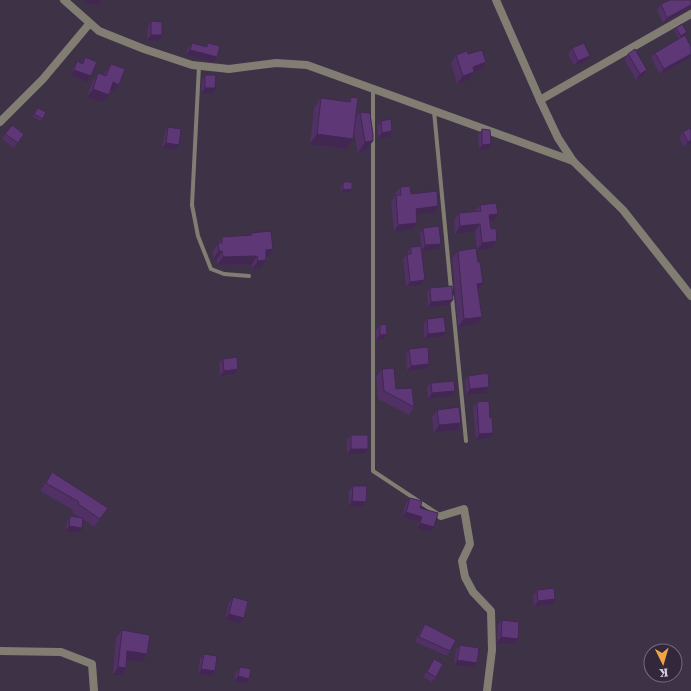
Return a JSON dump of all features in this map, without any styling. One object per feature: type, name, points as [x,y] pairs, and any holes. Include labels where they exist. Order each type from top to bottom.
[{"type":"street","points":[[64,0],[99,31],[144,49],[199,66],[229,69],[276,63],[307,65],[573,161]]},
{"type":"street","points":[[496,0],[558,138],[573,161],[623,210],[691,296]]},
{"type":"street","points":[[540,100],[691,14]]},
{"type":"street","points":[[0,122],[43,79],[90,23]]},
{"type":"street","points":[[441,516],[464,509],[470,544],[462,561],[465,577],[473,592],[490,611],[492,650],[487,691]]},
{"type":"street","points":[[0,651],[61,652],[92,664],[94,691]]},
{"type":"lane","points":[[199,66],[192,204],[198,236],[211,269],[224,274],[249,276]]},
{"type":"lane","points":[[373,90],[373,471],[441,516]]},
{"type":"lane","points":[[434,111],[466,441]]},
{"type":"building","points":[[670,0],[691,0],[691,5],[667,18],[661,4]]},
{"type":"building","points":[[151,21],[162,22],[162,35],[151,35]]},
{"type":"building","points":[[682,24],[687,32],[681,36],[676,28]]},
{"type":"building","points":[[685,35],[691,47],[691,54],[664,69],[655,53]]},
{"type":"building","points":[[192,43],[207,47],[208,43],[220,46],[217,57],[190,50]]},
{"type":"building","points":[[584,43],[590,56],[578,61],[572,48]]},
{"type":"building","points":[[635,49],[647,70],[640,74],[628,54]]},
{"type":"building","points":[[482,50],[486,62],[473,67],[474,72],[463,76],[456,55],[467,51],[468,54]]},
{"type":"building","points":[[85,57],[97,62],[91,76],[74,70],[77,61],[83,64]]},
{"type":"building","points":[[111,64],[125,69],[119,85],[113,82],[109,95],[93,89],[98,73],[106,76]]},
{"type":"building","points":[[205,75],[216,75],[215,88],[205,88]]},
{"type":"building","points":[[351,97],[358,98],[353,139],[317,134],[321,98],[350,102]]},
{"type":"building","points":[[38,108],[46,112],[43,119],[34,114]]},
{"type":"building","points":[[360,112],[370,113],[373,141],[365,142]]},
{"type":"building","points":[[391,119],[392,131],[382,133],[381,121]]},
{"type":"building","points":[[12,125],[24,134],[18,143],[5,134]]},
{"type":"building","points":[[168,127],[181,129],[179,145],[166,143]]},
{"type":"building","points":[[690,128],[691,140],[688,142],[683,132]]},
{"type":"building","points":[[482,129],[490,130],[491,144],[482,145]]},
{"type":"building","points":[[343,182],[352,182],[352,189],[343,190]]},
{"type":"building","points":[[410,186],[411,194],[437,191],[438,206],[416,209],[417,223],[398,225],[396,195],[401,195],[400,187]]},
{"type":"building","points":[[496,203],[498,214],[489,215],[491,229],[496,228],[497,241],[482,243],[480,224],[460,226],[459,213],[481,211],[480,205]]},
{"type":"building","points":[[439,226],[441,244],[425,245],[423,228]]},
{"type":"building","points":[[271,231],[273,249],[266,250],[266,260],[258,261],[257,256],[223,257],[222,251],[219,251],[218,243],[222,243],[222,237],[252,235],[251,233]]},
{"type":"building","points":[[421,246],[425,280],[410,282],[407,254],[411,254],[411,247]]},
{"type":"building","points":[[476,248],[483,283],[477,284],[482,317],[464,319],[458,251]]},
{"type":"building","points":[[452,286],[453,300],[431,302],[430,288]]},
{"type":"building","points":[[444,317],[446,332],[428,334],[427,319]]},
{"type":"building","points":[[386,324],[387,334],[380,335],[380,325]]},
{"type":"building","points":[[428,347],[429,364],[411,366],[409,349]]},
{"type":"building","points":[[237,357],[238,369],[224,371],[223,359]]},
{"type":"building","points":[[394,368],[396,389],[412,388],[414,407],[384,391],[382,369]]},
{"type":"building","points":[[488,373],[489,387],[470,389],[468,376]]},
{"type":"building","points":[[454,381],[455,391],[432,393],[431,383]]},
{"type":"building","points":[[489,401],[493,433],[479,434],[477,402]]},
{"type":"building","points":[[459,407],[461,423],[439,425],[437,410]]},
{"type":"building","points":[[351,435],[368,435],[368,449],[351,449]]},
{"type":"building","points":[[52,472],[108,508],[100,519],[78,504],[79,502],[46,483]]},
{"type":"building","points":[[353,486],[367,486],[366,502],[352,501]]},
{"type":"building","points":[[410,498],[422,501],[420,508],[438,513],[434,527],[420,523],[422,517],[406,512]]},
{"type":"building","points":[[70,516],[83,518],[82,528],[69,526]]},
{"type":"building","points":[[554,588],[555,599],[538,601],[537,590]]},
{"type":"building","points":[[233,597],[248,601],[244,618],[229,614]]},
{"type":"building","points":[[502,620],[519,622],[518,639],[501,637]]},
{"type":"building","points":[[425,624],[456,640],[450,651],[419,637]]},
{"type":"building","points":[[122,630],[150,635],[147,654],[127,651],[126,668],[118,667]]},
{"type":"building","points":[[460,645],[479,648],[477,663],[457,660]]},
{"type":"building","points":[[204,654],[217,656],[215,671],[201,669]]},
{"type":"building","points":[[434,659],[443,664],[436,677],[427,672]]},
{"type":"building","points":[[240,667],[251,669],[249,679],[238,676]]}]
